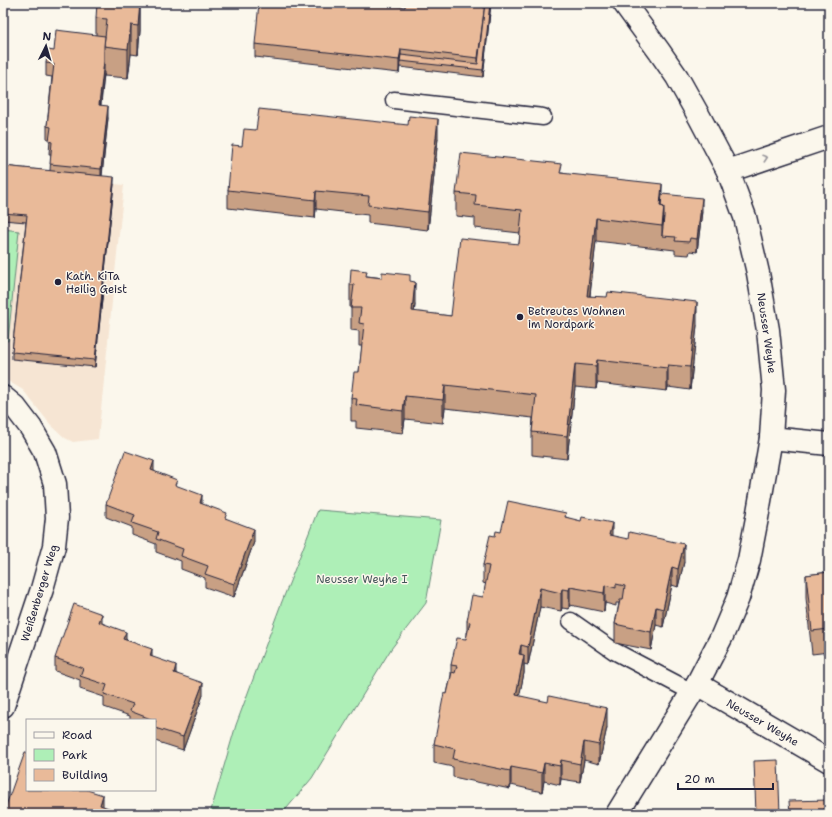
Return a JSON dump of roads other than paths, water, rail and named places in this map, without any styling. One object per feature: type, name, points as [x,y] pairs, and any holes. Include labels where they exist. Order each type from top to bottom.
[{"type":"street","name":"Neusser Weyhe","points":[[618,814],[695,688],[722,636],[738,598],[749,560],[771,438],[774,390],[768,330],[758,273],[745,217],[728,171],[677,77],[624,3]]},
{"type":"street","points":[[728,171],[829,137]]},
{"type":"street","name":"Weißenberger Weg","points":[[3,397],[15,407],[32,428],[45,452],[55,484],[57,518],[54,546],[42,589],[3,706]]},
{"type":"street","points":[[771,438],[829,444]]},
{"type":"street","name":"Neusser Weyhe","points":[[695,688],[829,761]]},
{"type":"lane","points":[[394,100],[543,117]]},
{"type":"lane","points":[[571,621],[614,651],[695,688]]},
{"type":"place","name":"Kath. KiTa Heilig Geist","points":[[58,282]]},
{"type":"place","name":"Betreutes Wohnen im Nordpark","points":[[520,317]]},
{"type":"park label","name":"Neusser Weyhe I","points":[[362,579]]}]
